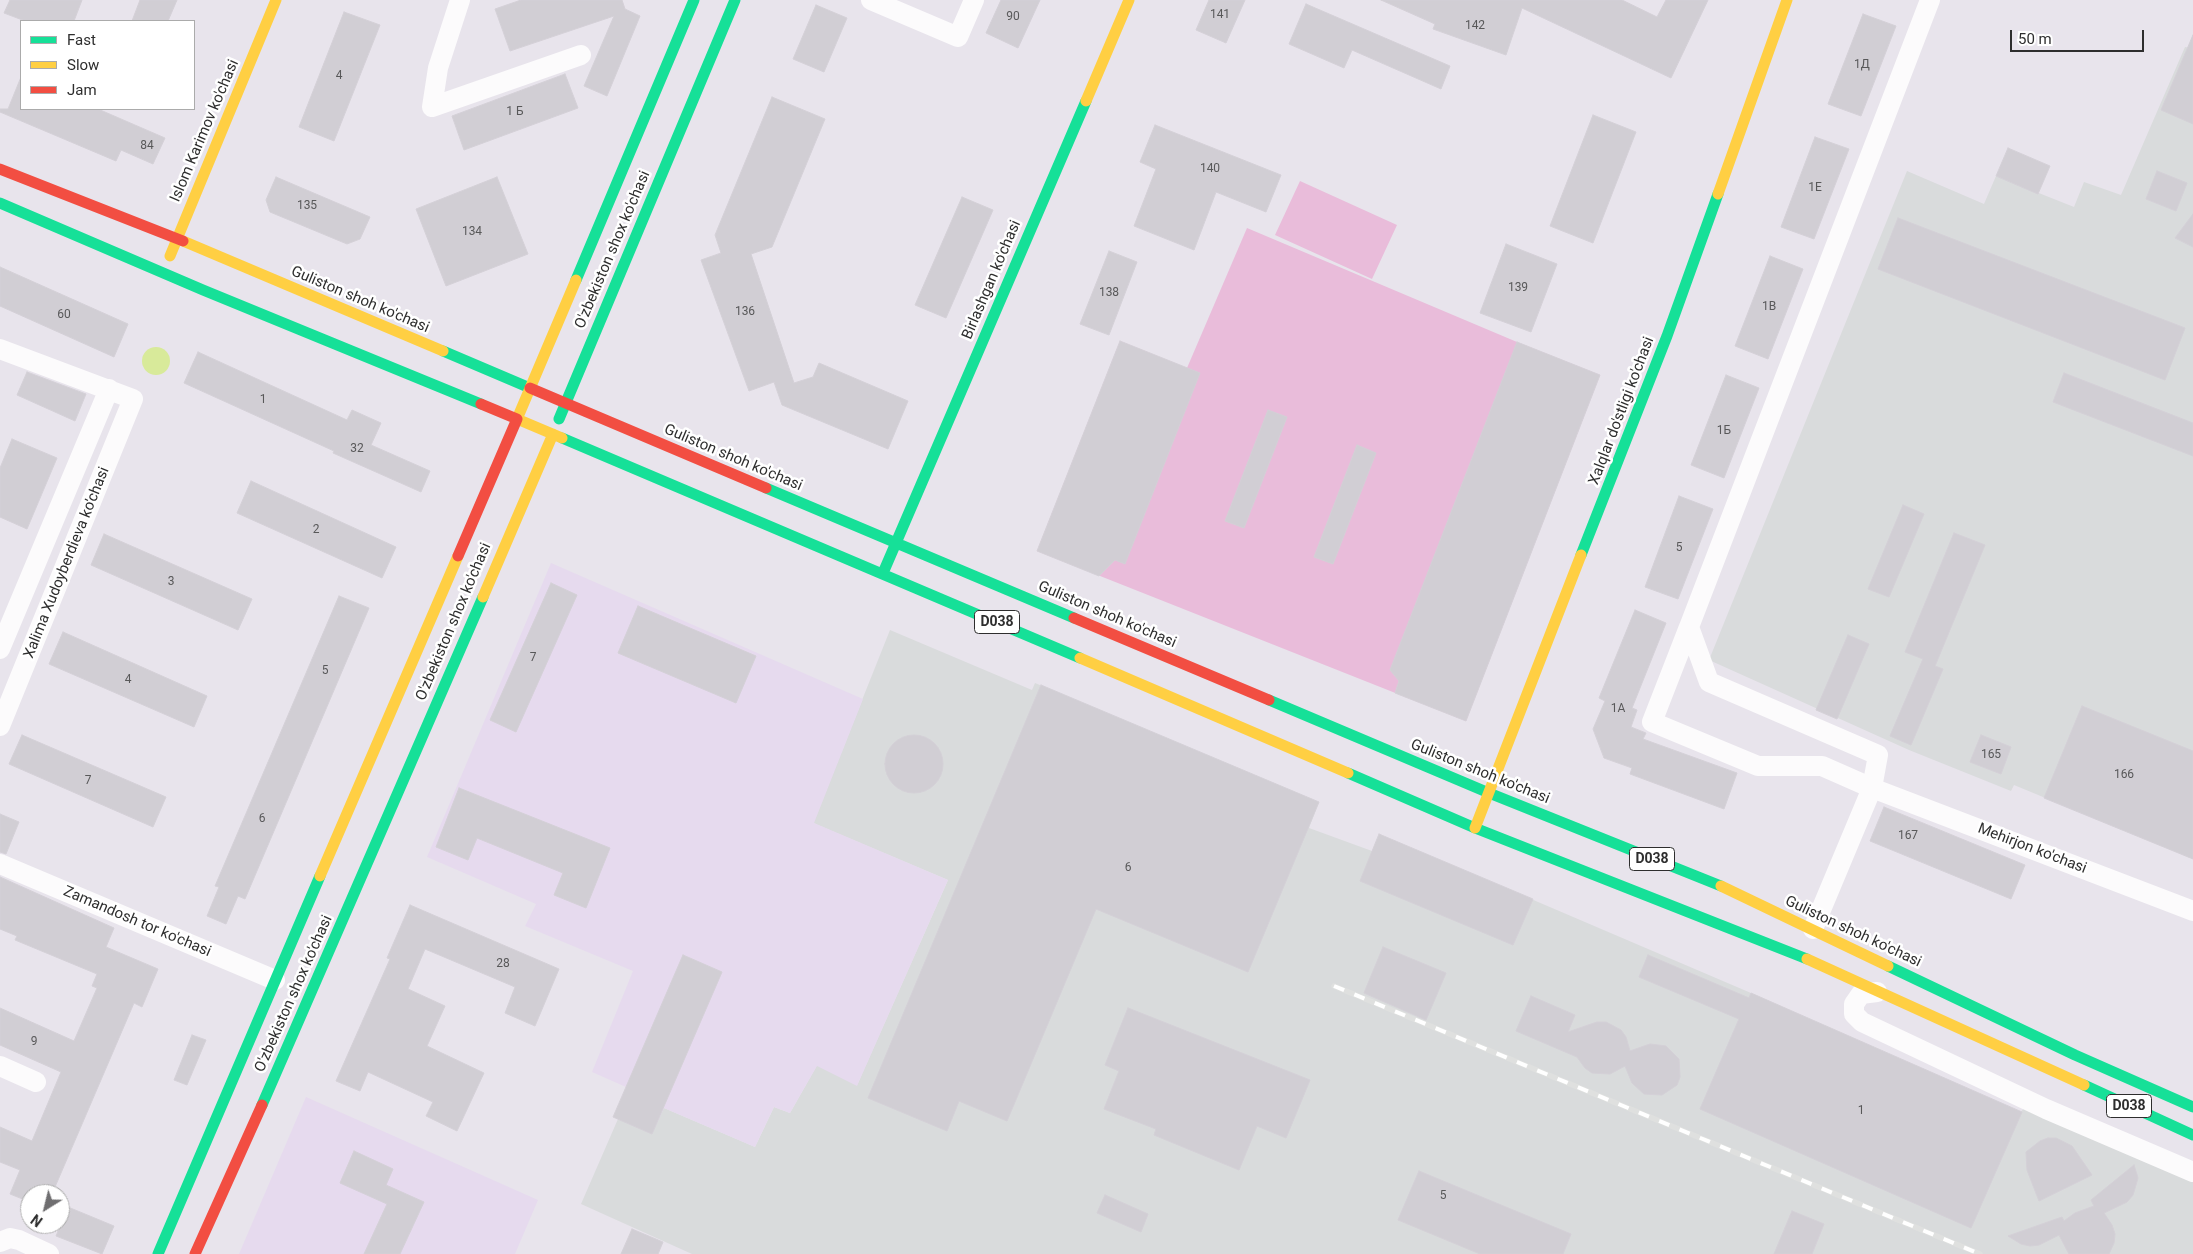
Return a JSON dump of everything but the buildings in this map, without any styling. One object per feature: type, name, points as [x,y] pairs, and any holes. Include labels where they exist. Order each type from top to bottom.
[{"type":"main road","name":"Islom Karimov ko'chasi","points":[[162,273],[276,0]]},
{"type":"main road","name":"O'zbekiston shox ko'chasi","points":[[158,1254],[275,980],[496,481],[517,419],[530,388],[558,334],[694,0]]},
{"type":"main road","name":"O'zbekiston shox ko'chasi","points":[[195,1254],[303,1014],[522,492],[553,434],[566,403],[584,345],[736,0]]},
{"type":"main road","name":"Birlashgan ko'chasi","points":[[883,573],[1129,0]]},
{"type":"main road","name":"Xalqlar do'stligi ko'chasi","points":[[1475,828],[1667,336],[1787,0]]},
{"type":"main road","name":"Guliston shoh ko'chasi","points":[[0,169],[177,239],[1489,794],[1722,887],[2075,1055],[2193,1107]]},
{"type":"main road","points":[[0,204],[162,273],[517,419]]},
{"type":"main road","name":"D038","points":[[517,419],[883,573],[1475,828],[1788,952],[2193,1135]]},
{"type":"street","points":[[460,0],[438,68],[432,107],[581,55]]},
{"type":"street","points":[[871,0],[958,37],[974,0]]},
{"type":"street","points":[[1813,929],[1872,788],[1878,755],[1709,682],[1689,627],[1930,0]]},
{"type":"street","points":[[0,349],[109,389]]},
{"type":"street","name":"Xalima Xudoyberdieva ko'chasi","points":[[0,649],[109,389],[133,400],[0,726]]},
{"type":"street","name":"Mehirjon ko'chasi","points":[[1689,627],[1652,722],[1758,766],[1822,766],[1872,788],[2193,911]]},
{"type":"street","name":"Zamandosh tor ko'chasi","points":[[0,864],[275,980]]},
{"type":"street","points":[[1877,992],[1861,994],[1854,1004],[1854,1014],[1862,1022],[2046,1109],[2193,1172]]},
{"type":"street","points":[[0,1066],[36,1082]]},
{"type":"street","points":[[0,1242],[10,1238],[19,1240],[49,1254]]},
{"type":"shaded area","points":[[2193,45],[2193,859],[2014,785],[2011,791],[1909,750],[1709,660],[1907,171],[1984,204],[1996,176],[2074,207],[2084,182],[2121,195],[2185,47],[2192,48]]},
{"type":"shaded area","points":[[1300,181],[1397,225],[1372,279],[1275,235]]},
{"type":"shaded area","points":[[1247,228],[1600,375],[1466,721],[1037,551],[1120,341],[1187,368]]},
{"type":"shaded area","points":[[156,347],[166,351],[170,361],[166,371],[156,375],[146,371],[142,361],[146,351]]},
{"type":"shaded area","points":[[551,563],[863,699],[814,823],[948,880],[857,1086],[817,1066],[790,1113],[774,1107],[755,1147],[664,1108],[652,1134],[613,1117],[626,1087],[592,1072],[633,971],[525,926],[536,904],[427,857]]},
{"type":"shaded area","points":[[890,630],[1032,690],[1035,683],[1319,802],[1309,828],[1372,851],[1379,834],[1751,993],[2021,1112],[2024,1108],[2193,1179],[2193,1254],[692,1254],[581,1204],[618,1119],[664,1108],[755,1147],[774,1107],[790,1113],[817,1065],[857,1085],[948,880],[813,823]]},
{"type":"shaded area","points":[[306,1097],[538,1200],[515,1254],[239,1254]]},
{"type":"railway","points":[[1334,986],[1980,1254]]},
{"type":"traffic: fast","points":[[576,280],[694,0]]},
{"type":"traffic: fast","points":[[559,419],[735,0]]},
{"type":"traffic: fast","points":[[883,573],[1086,101]]},
{"type":"traffic: fast","points":[[1581,555],[1667,336],[1718,194]]},
{"type":"traffic: fast","points":[[0,203],[203,290],[481,404]]},
{"type":"traffic: fast","points":[[443,351],[530,388]]},
{"type":"traffic: fast","points":[[562,438],[1080,658]]},
{"type":"traffic: fast","points":[[766,488],[1074,618]]},
{"type":"traffic: fast","points":[[262,1105],[483,597]]},
{"type":"traffic: fast","points":[[1269,700],[1489,793],[1721,886]]},
{"type":"traffic: fast","points":[[1348,773],[1475,828],[1807,959]]},
{"type":"traffic: fast","points":[[158,1254],[320,876]]},
{"type":"traffic: fast","points":[[1888,966],[2075,1055],[2193,1107]]},
{"type":"traffic: fast","points":[[2084,1085],[2193,1135]]},
{"type":"traffic: slow","points":[[170,256],[276,0]]},
{"type":"traffic: slow","points":[[1086,101],[1129,0]]},
{"type":"traffic: slow","points":[[1718,194],[1787,0]]},
{"type":"traffic: slow","points":[[183,241],[443,351]]},
{"type":"traffic: slow","points":[[562,438],[517,419],[576,280]]},
{"type":"traffic: slow","points":[[483,597],[553,434]]},
{"type":"traffic: slow","points":[[1475,828],[1581,555]]},
{"type":"traffic: slow","points":[[320,876],[458,556]]},
{"type":"traffic: slow","points":[[1080,658],[1348,773]]},
{"type":"traffic: slow","points":[[1721,886],[1888,966]]},
{"type":"traffic: slow","points":[[1807,959],[2084,1085]]},
{"type":"traffic: jam","points":[[0,169],[183,241]]},
{"type":"traffic: jam","points":[[530,388],[766,488]]},
{"type":"traffic: jam","points":[[458,556],[517,419],[481,404]]},
{"type":"traffic: jam","points":[[1074,618],[1269,700]]},
{"type":"traffic: jam","points":[[195,1254],[262,1105]]}]
